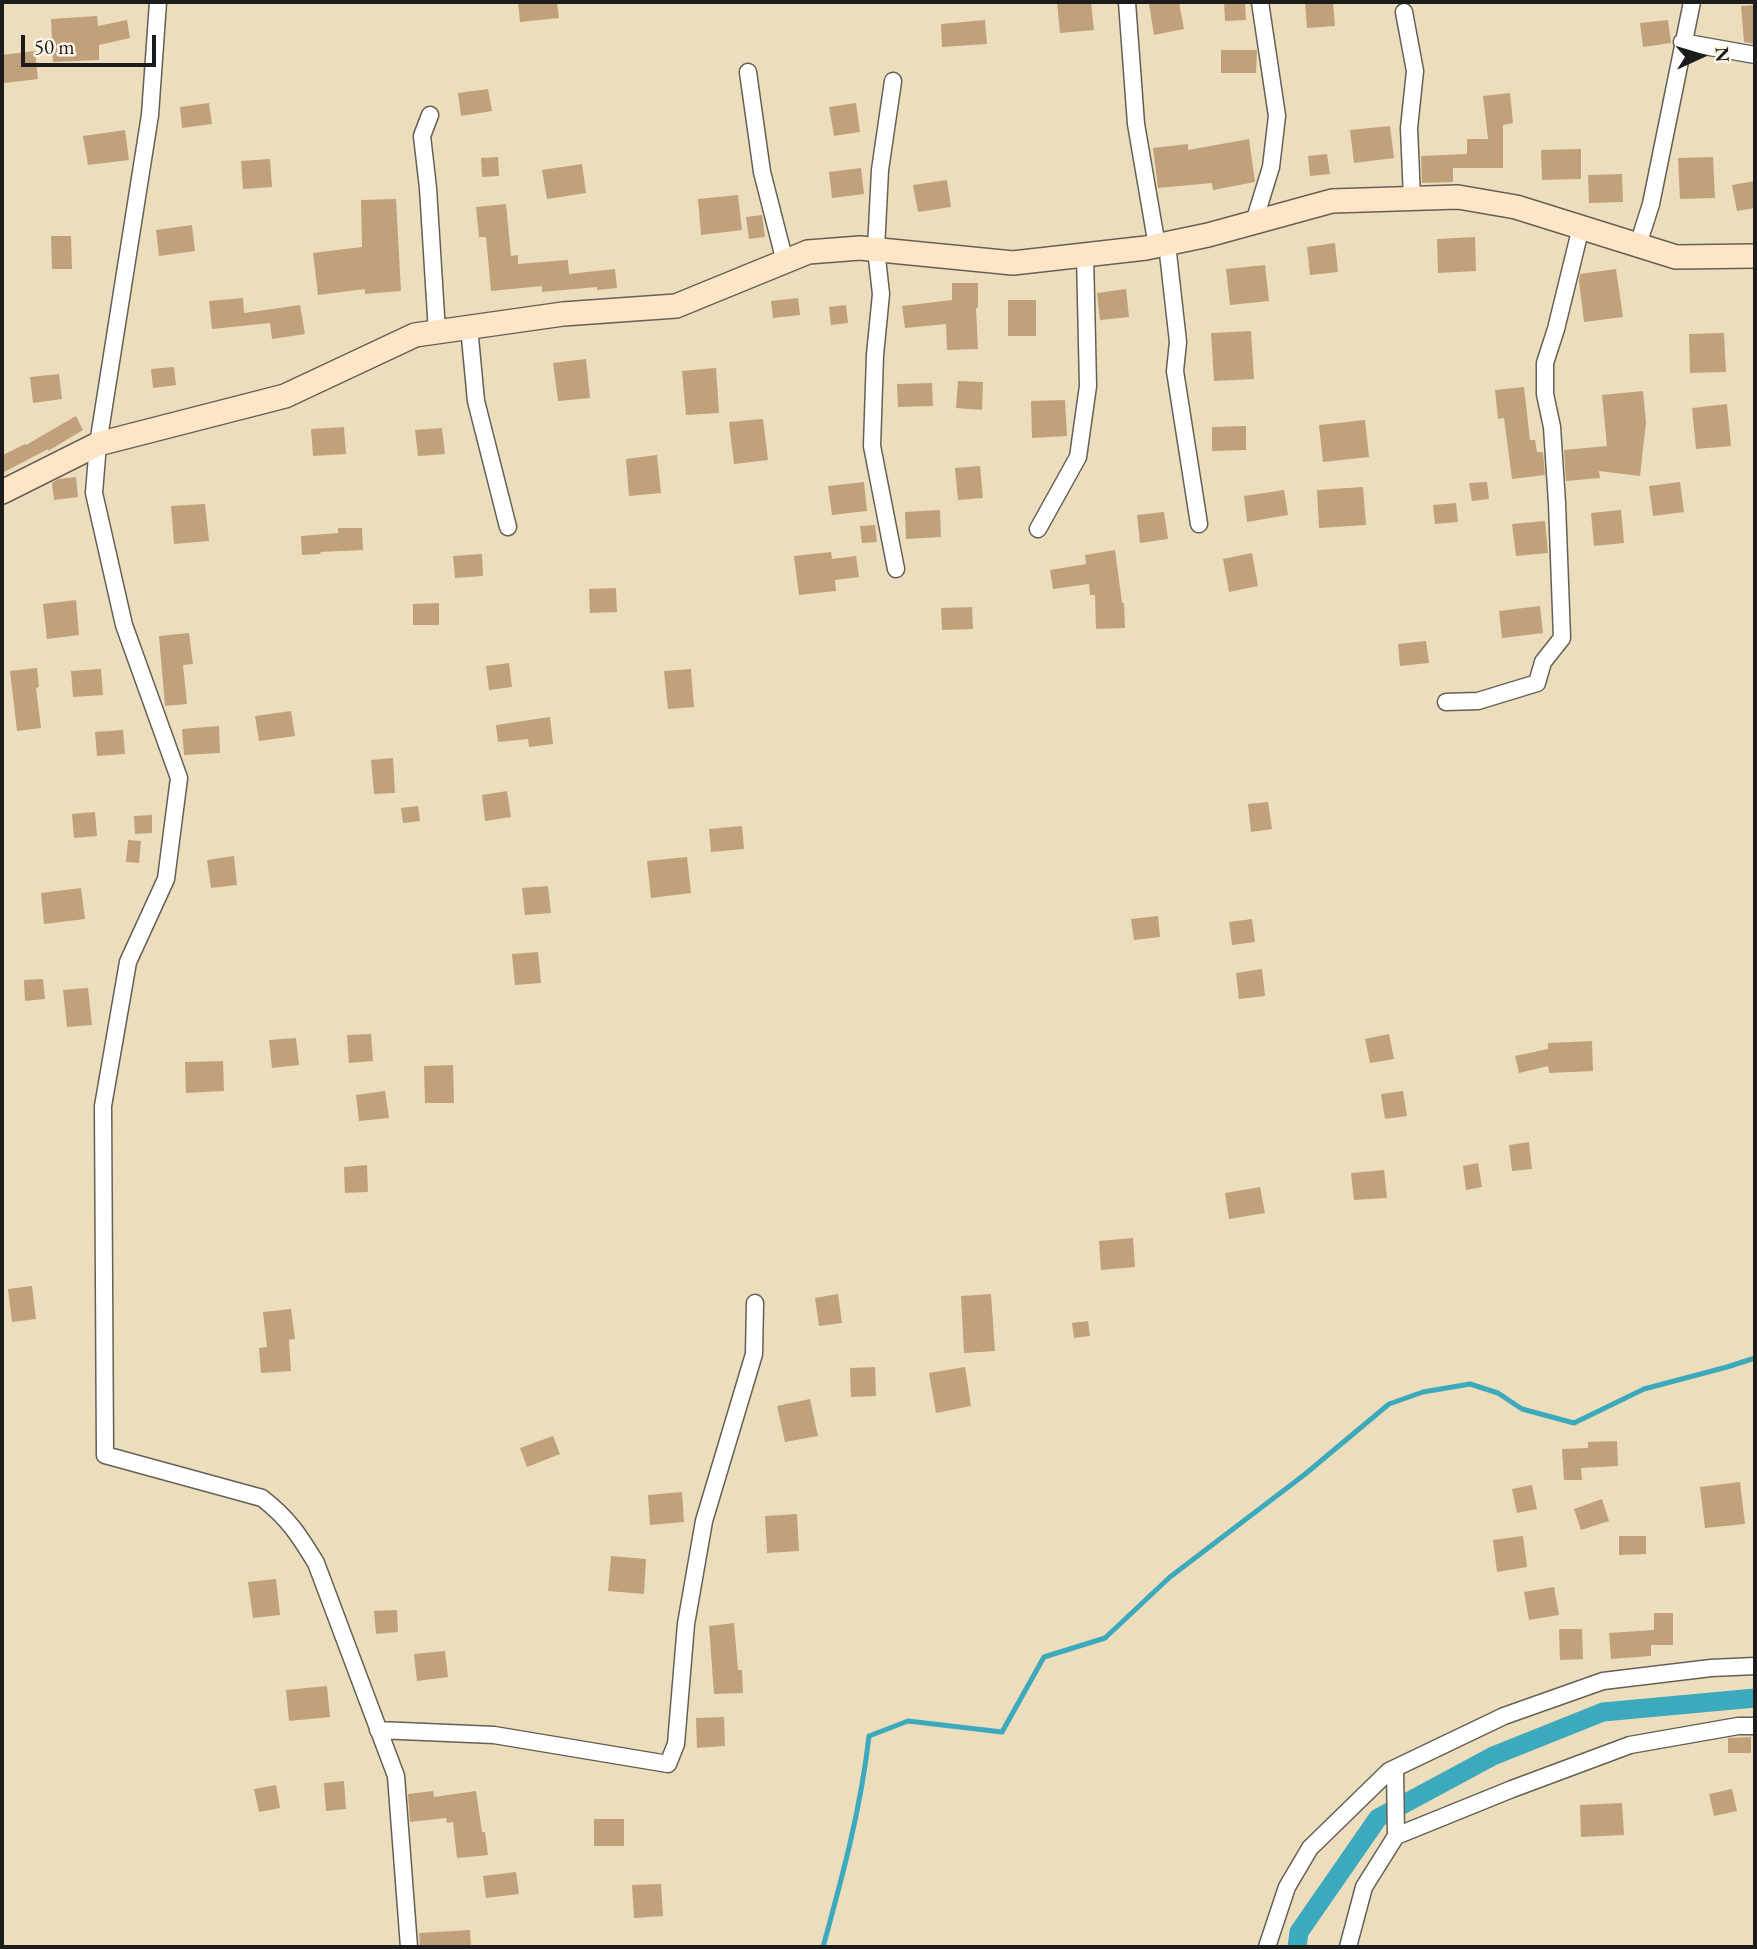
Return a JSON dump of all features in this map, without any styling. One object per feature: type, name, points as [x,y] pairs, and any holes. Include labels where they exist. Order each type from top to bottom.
[{"type":"main road","points":[[2,492],[98,444],[285,396],[415,335],[563,314],[677,306],[808,252],[860,248],[1013,263],[1162,245],[1332,201],[1458,197],[1516,207],[1676,257],[1755,256]]},
{"type":"street","points":[[158,2],[150,115],[98,444],[94,492],[124,625],[179,778],[166,879],[128,962],[103,1106],[105,1455],[262,1498],[284,1515],[316,1563],[396,1776],[409,1947]]},
{"type":"street","points":[[1127,2],[1136,124],[1162,245],[1178,342],[1175,371],[1199,524]]},
{"type":"street","points":[[1254,222],[1271,167],[1277,116],[1260,2]]},
{"type":"street","points":[[1638,245],[1651,204],[1692,2]]},
{"type":"street","points":[[1404,12],[1415,71],[1409,128],[1412,198]]},
{"type":"street","points":[[1682,42],[1755,55]]},
{"type":"street","points":[[748,72],[762,172],[785,262]]},
{"type":"street","points":[[893,81],[880,170],[876,249],[880,294],[872,446],[896,569]]},
{"type":"street","points":[[430,114],[422,136],[437,332]]},
{"type":"street","points":[[1446,702],[1478,701],[1537,683],[1543,662],[1562,638],[1557,503],[1552,426],[1545,394],[1545,363],[1581,227]]},
{"type":"street","points":[[1038,529],[1078,457],[1088,386],[1085,255]]},
{"type":"street","points":[[469,327],[477,401],[508,527]]},
{"type":"street","points":[[378,1730],[494,1735],[668,1763],[676,1744],[686,1624],[704,1521],[754,1354],[755,1303]]},
{"type":"street","points":[[1266,1947],[1287,1887],[1310,1848],[1389,1771],[1504,1716],[1602,1681],[1711,1668],[1755,1666]]},
{"type":"street","points":[[1396,1836],[1630,1745],[1738,1726],[1755,1726]]},
{"type":"street","points":[[1348,1947],[1364,1887],[1396,1836],[1395,1769]]},
{"type":"building","points":[[518,2],[557,2],[559,18],[520,22]]},
{"type":"building","points":[[1057,2],[1091,2],[1094,30],[1060,33]]},
{"type":"building","points":[[1179,2],[1184,29],[1154,35],[1149,4]]},
{"type":"building","points":[[1224,2],[1245,2],[1246,20],[1225,21]]},
{"type":"building","points":[[1305,2],[1333,2],[1335,26],[1307,28]]},
{"type":"building","points":[[1755,5],[1755,44],[1744,42],[1741,6]]},
{"type":"building","points":[[97,16],[98,26],[127,20],[130,38],[99,45],[99,60],[53,62],[51,19]]},
{"type":"building","points":[[985,20],[987,44],[942,47],[941,24]]},
{"type":"building","points":[[1668,20],[1671,43],[1643,47],[1640,23]]},
{"type":"building","points":[[1221,50],[1257,50],[1256,73],[1221,73]]},
{"type":"building","points":[[35,51],[38,79],[4,83],[2,55]]},
{"type":"building","points":[[488,89],[492,111],[461,116],[458,93]]},
{"type":"building","points":[[1510,93],[1513,123],[1503,125],[1503,168],[1453,168],[1453,182],[1422,183],[1421,156],[1467,154],[1467,139],[1488,139],[1483,96]]},
{"type":"building","points":[[209,103],[212,124],[182,128],[180,107]]},
{"type":"building","points":[[856,103],[860,132],[834,136],[829,107]]},
{"type":"building","points":[[1390,126],[1394,158],[1354,163],[1350,130]]},
{"type":"building","points":[[125,130],[129,160],[88,165],[83,136]]},
{"type":"building","points":[[1249,139],[1255,182],[1213,190],[1212,183],[1158,188],[1153,148],[1188,144],[1188,150]]},
{"type":"building","points":[[1581,149],[1581,179],[1542,180],[1541,150]]},
{"type":"building","points":[[1327,154],[1330,174],[1310,176],[1308,156]]},
{"type":"building","points":[[498,157],[499,176],[482,177],[481,158]]},
{"type":"building","points":[[1713,157],[1715,198],[1680,199],[1678,158]]},
{"type":"building","points":[[270,159],[272,187],[243,189],[241,161]]},
{"type":"building","points":[[582,164],[586,193],[547,199],[542,170]]},
{"type":"building","points":[[861,168],[864,194],[832,198],[829,172]]},
{"type":"building","points":[[1622,174],[1623,202],[1589,203],[1588,175]]},
{"type":"building","points":[[947,180],[951,207],[918,212],[913,185]]},
{"type":"building","points":[[1755,181],[1755,208],[1737,211],[1732,185]]},
{"type":"building","points":[[738,195],[742,230],[701,235],[698,199]]},
{"type":"building","points":[[396,199],[401,291],[365,294],[365,289],[318,295],[313,253],[362,247],[361,200]]},
{"type":"building","points":[[506,204],[511,256],[518,255],[518,264],[568,260],[569,274],[615,269],[617,288],[542,292],[542,286],[491,291],[486,237],[479,237],[476,207]]},
{"type":"building","points":[[762,215],[765,237],[749,239],[746,217]]},
{"type":"building","points":[[192,225],[195,251],[159,256],[156,230]]},
{"type":"building","points":[[51,236],[71,236],[72,269],[52,269]]},
{"type":"building","points":[[1475,237],[1476,271],[1438,273],[1437,239]]},
{"type":"building","points":[[1335,243],[1338,272],[1310,275],[1307,247]]},
{"type":"building","points":[[1265,265],[1269,301],[1230,305],[1226,269]]},
{"type":"building","points":[[1616,269],[1623,317],[1584,322],[1580,274]]},
{"type":"building","points":[[952,283],[978,283],[978,349],[947,350],[946,324],[905,328],[902,306],[952,300]]},
{"type":"building","points":[[1126,289],[1129,317],[1100,320],[1097,293]]},
{"type":"building","points":[[243,298],[244,313],[300,305],[305,334],[272,339],[270,323],[212,329],[209,301]]},
{"type":"building","points":[[798,298],[800,315],[773,318],[771,301]]},
{"type":"building","points":[[1008,300],[1036,300],[1036,336],[1008,336]]},
{"type":"building","points":[[846,305],[848,323],[831,325],[829,307]]},
{"type":"building","points":[[1251,331],[1254,379],[1214,381],[1211,333]]},
{"type":"building","points":[[1724,333],[1726,372],[1690,373],[1689,334]]},
{"type":"building","points":[[586,359],[590,398],[558,401],[553,363]]},
{"type":"building","points":[[174,367],[176,385],[153,388],[151,369]]},
{"type":"building","points":[[716,368],[719,413],[686,415],[682,371]]},
{"type":"building","points":[[59,374],[62,399],[33,403],[30,377]]},
{"type":"building","points":[[958,381],[983,382],[982,410],[956,408]]},
{"type":"building","points":[[932,383],[933,406],[898,407],[897,384]]},
{"type":"building","points":[[1524,387],[1530,440],[1535,440],[1537,452],[1543,452],[1545,475],[1512,479],[1504,418],[1498,419],[1495,390]]},
{"type":"building","points":[[1643,391],[1646,422],[1640,476],[1599,471],[1600,478],[1566,481],[1564,450],[1607,446],[1602,395]]},
{"type":"building","points":[[1065,400],[1067,436],[1032,438],[1031,401]]},
{"type":"building","points":[[1727,404],[1731,446],[1696,449],[1692,408]]},
{"type":"building","points":[[76,416],[83,430],[48,451],[2,473],[3,455]]},
{"type":"building","points":[[763,419],[768,460],[734,464],[729,422]]},
{"type":"building","points":[[1365,420],[1369,457],[1323,462],[1319,425]]},
{"type":"building","points":[[1246,426],[1246,450],[1212,451],[1212,427]]},
{"type":"building","points":[[344,427],[346,454],[313,456],[311,429]]},
{"type":"building","points":[[442,428],[445,454],[418,456],[415,430]]},
{"type":"building","points":[[657,455],[661,493],[629,496],[626,459]]},
{"type":"building","points":[[980,466],[983,498],[958,500],[955,468]]},
{"type":"building","points":[[76,477],[78,497],[54,500],[52,483],[58,479]]},
{"type":"building","points":[[864,482],[867,511],[832,515],[828,486]]},
{"type":"building","points":[[1487,482],[1489,499],[1472,501],[1469,483]]},
{"type":"building","points":[[1680,482],[1684,512],[1653,516],[1649,486]]},
{"type":"building","points":[[1363,487],[1366,525],[1319,528],[1317,490]]},
{"type":"building","points":[[1284,490],[1288,515],[1247,522],[1244,496]]},
{"type":"building","points":[[1456,503],[1458,522],[1435,524],[1433,505]]},
{"type":"building","points":[[205,504],[209,541],[174,544],[171,506]]},
{"type":"building","points":[[940,510],[941,537],[906,539],[905,512]]},
{"type":"building","points":[[1621,510],[1624,543],[1594,546],[1591,513]]},
{"type":"building","points":[[1164,512],[1168,539],[1140,543],[1137,515]]},
{"type":"building","points":[[1545,521],[1548,553],[1516,556],[1512,524]]},
{"type":"building","points":[[875,525],[877,542],[862,543],[860,526]]},
{"type":"building","points":[[338,528],[362,528],[363,550],[302,555],[301,536],[338,533]]},
{"type":"building","points":[[1115,550],[1124,603],[1125,628],[1096,629],[1095,595],[1090,595],[1089,584],[1053,589],[1050,570],[1086,564],[1085,555]]},
{"type":"building","points":[[831,552],[832,559],[856,556],[859,577],[835,580],[836,591],[799,595],[794,556]]},
{"type":"building","points":[[1252,553],[1258,586],[1229,592],[1223,559]]},
{"type":"building","points":[[482,554],[483,576],[455,578],[453,556]]},
{"type":"building","points":[[616,588],[617,612],[590,613],[589,589]]},
{"type":"building","points":[[76,600],[79,635],[47,639],[43,604]]},
{"type":"building","points":[[439,603],[439,625],[413,625],[413,604]]},
{"type":"building","points":[[1540,606],[1543,633],[1502,638],[1499,611]]},
{"type":"building","points":[[972,607],[973,629],[942,630],[941,608]]},
{"type":"building","points":[[189,633],[193,664],[183,665],[187,704],[165,706],[159,636]]},
{"type":"building","points":[[1426,641],[1429,663],[1400,666],[1398,644]]},
{"type":"building","points":[[509,663],[512,687],[489,690],[486,666]]},
{"type":"building","points":[[37,668],[39,687],[36,688],[41,728],[17,731],[10,671]]},
{"type":"building","points":[[101,669],[103,695],[73,697],[71,671]]},
{"type":"building","points":[[691,669],[694,707],[668,709],[664,671]]},
{"type":"building","points":[[291,711],[295,736],[259,741],[255,716]]},
{"type":"building","points":[[550,717],[553,744],[529,747],[528,739],[498,742],[496,725]]},
{"type":"building","points":[[219,726],[220,753],[184,755],[182,729]]},
{"type":"building","points":[[123,730],[125,754],[97,756],[95,732]]},
{"type":"building","points":[[393,758],[395,793],[374,794],[371,760]]},
{"type":"building","points":[[507,791],[511,817],[485,821],[482,795]]},
{"type":"building","points":[[1268,802],[1272,829],[1251,832],[1248,804]]},
{"type":"building","points":[[418,806],[420,821],[403,823],[401,808]]},
{"type":"building","points":[[95,812],[97,836],[74,838],[72,814]]},
{"type":"building","points":[[152,815],[152,833],[135,834],[134,816]]},
{"type":"building","points":[[742,826],[744,849],[711,852],[709,829]]},
{"type":"building","points":[[128,840],[141,841],[139,863],[126,862]]},
{"type":"building","points":[[234,856],[237,885],[211,888],[207,860]]},
{"type":"building","points":[[687,857],[691,893],[651,898],[647,861]]},
{"type":"building","points":[[548,886],[551,913],[525,915],[522,888]]},
{"type":"building","points":[[81,888],[85,919],[44,924],[41,893]]},
{"type":"building","points":[[1158,916],[1160,937],[1134,940],[1131,919]]},
{"type":"building","points":[[1252,919],[1255,942],[1232,945],[1229,922]]},
{"type":"building","points":[[538,952],[541,983],[515,985],[512,954]]},
{"type":"building","points":[[1262,969],[1265,996],[1239,999],[1236,973]]},
{"type":"building","points":[[43,979],[45,999],[25,1001],[24,980]]},
{"type":"building","points":[[88,988],[92,1025],[67,1027],[63,990]]},
{"type":"building","points":[[371,1034],[373,1061],[349,1063],[347,1035]]},
{"type":"building","points":[[1389,1034],[1394,1059],[1370,1063],[1365,1039]]},
{"type":"building","points":[[296,1038],[299,1065],[272,1068],[269,1040]]},
{"type":"building","points":[[1592,1041],[1593,1071],[1549,1073],[1548,1066],[1519,1073],[1515,1056],[1548,1049],[1548,1043]]},
{"type":"building","points":[[223,1061],[224,1091],[186,1093],[185,1062]]},
{"type":"building","points":[[453,1065],[454,1103],[425,1103],[424,1066]]},
{"type":"building","points":[[385,1091],[389,1118],[359,1121],[356,1095]]},
{"type":"building","points":[[1403,1091],[1407,1116],[1385,1119],[1381,1094]]},
{"type":"building","points":[[1529,1142],[1532,1169],[1512,1171],[1509,1145]]},
{"type":"building","points":[[1478,1163],[1482,1187],[1466,1190],[1463,1166]]},
{"type":"building","points":[[367,1165],[368,1192],[345,1193],[344,1167]]},
{"type":"building","points":[[1384,1170],[1387,1198],[1354,1200],[1351,1173]]},
{"type":"building","points":[[1260,1187],[1265,1213],[1229,1219],[1225,1193]]},
{"type":"building","points":[[1133,1238],[1135,1267],[1101,1270],[1099,1241]]},
{"type":"building","points":[[32,1286],[36,1319],[12,1322],[8,1289]]},
{"type":"building","points":[[838,1294],[842,1323],[819,1326],[815,1298]]},
{"type":"building","points":[[991,1294],[995,1351],[964,1353],[961,1296]]},
{"type":"building","points":[[291,1309],[295,1339],[289,1340],[291,1371],[261,1373],[259,1348],[267,1347],[263,1312]]},
{"type":"building","points":[[1088,1321],[1090,1336],[1074,1338],[1072,1323]]},
{"type":"building","points":[[875,1367],[876,1396],[851,1397],[850,1368]]},
{"type":"building","points":[[965,1367],[971,1406],[936,1413],[929,1373]]},
{"type":"building","points":[[810,1399],[818,1436],[785,1442],[777,1406]]},
{"type":"building","points":[[553,1436],[560,1454],[527,1467],[520,1448]]},
{"type":"building","points":[[1617,1441],[1618,1466],[1581,1468],[1582,1480],[1564,1480],[1562,1449],[1588,1448],[1588,1442]]},
{"type":"building","points":[[1740,1482],[1745,1524],[1705,1528],[1700,1487]]},
{"type":"building","points":[[1532,1485],[1537,1509],[1517,1513],[1512,1489]]},
{"type":"building","points":[[682,1492],[684,1522],[650,1525],[648,1495]]},
{"type":"building","points":[[1602,1499],[1609,1521],[1581,1530],[1574,1509]]},
{"type":"building","points":[[797,1514],[799,1551],[767,1553],[765,1516]]},
{"type":"building","points":[[1523,1536],[1527,1567],[1497,1572],[1493,1540]]},
{"type":"building","points":[[1619,1536],[1646,1536],[1646,1554],[1619,1555]]},
{"type":"building","points":[[611,1556],[646,1559],[644,1594],[608,1591]]},
{"type":"building","points":[[276,1579],[280,1615],[253,1618],[248,1582]]},
{"type":"building","points":[[1554,1587],[1559,1615],[1529,1620],[1524,1592]]},
{"type":"building","points":[[397,1610],[398,1632],[376,1634],[374,1611]]},
{"type":"building","points":[[1654,1613],[1673,1613],[1673,1645],[1651,1645],[1651,1656],[1611,1659],[1609,1633],[1654,1630]]},
{"type":"building","points":[[734,1623],[743,1693],[714,1694],[709,1626]]},
{"type":"building","points":[[1559,1629],[1582,1629],[1583,1659],[1560,1660]]},
{"type":"building","points":[[445,1651],[448,1677],[417,1681],[414,1654]]},
{"type":"building","points":[[327,1686],[330,1717],[289,1721],[286,1690]]},
{"type":"building","points":[[724,1717],[725,1746],[697,1748],[696,1718]]},
{"type":"building","points":[[1751,1737],[1751,1753],[1728,1753],[1728,1738]]},
{"type":"building","points":[[344,1781],[346,1809],[326,1811],[324,1783]]},
{"type":"building","points":[[276,1785],[280,1808],[259,1812],[254,1789]]},
{"type":"building","points":[[1732,1789],[1737,1811],[1714,1816],[1709,1794]]},
{"type":"building","points":[[433,1791],[434,1797],[476,1791],[488,1855],[457,1858],[453,1822],[447,1823],[446,1818],[410,1822],[408,1794]]},
{"type":"building","points":[[1622,1803],[1624,1835],[1581,1837],[1580,1805]]},
{"type":"building","points":[[594,1819],[624,1819],[624,1846],[594,1846]]},
{"type":"building","points":[[516,1872],[519,1894],[486,1898],[483,1876]]},
{"type":"building","points":[[661,1884],[663,1916],[634,1918],[632,1885]]},
{"type":"building","points":[[470,1930],[471,1947],[420,1947],[419,1933]]},
{"type":"waterway","points":[[823,1947],[856,1816],[869,1736],[908,1721],[1002,1732],[1044,1657],[1105,1638],[1170,1577],[1304,1475],[1389,1404],[1423,1392],[1470,1384],[1498,1393],[1522,1409],[1574,1423],[1644,1389],[1755,1358]]},
{"type":"waterway","points":[[1297,1947],[1299,1932],[1378,1818],[1493,1756],[1603,1712],[1755,1698]]}]
